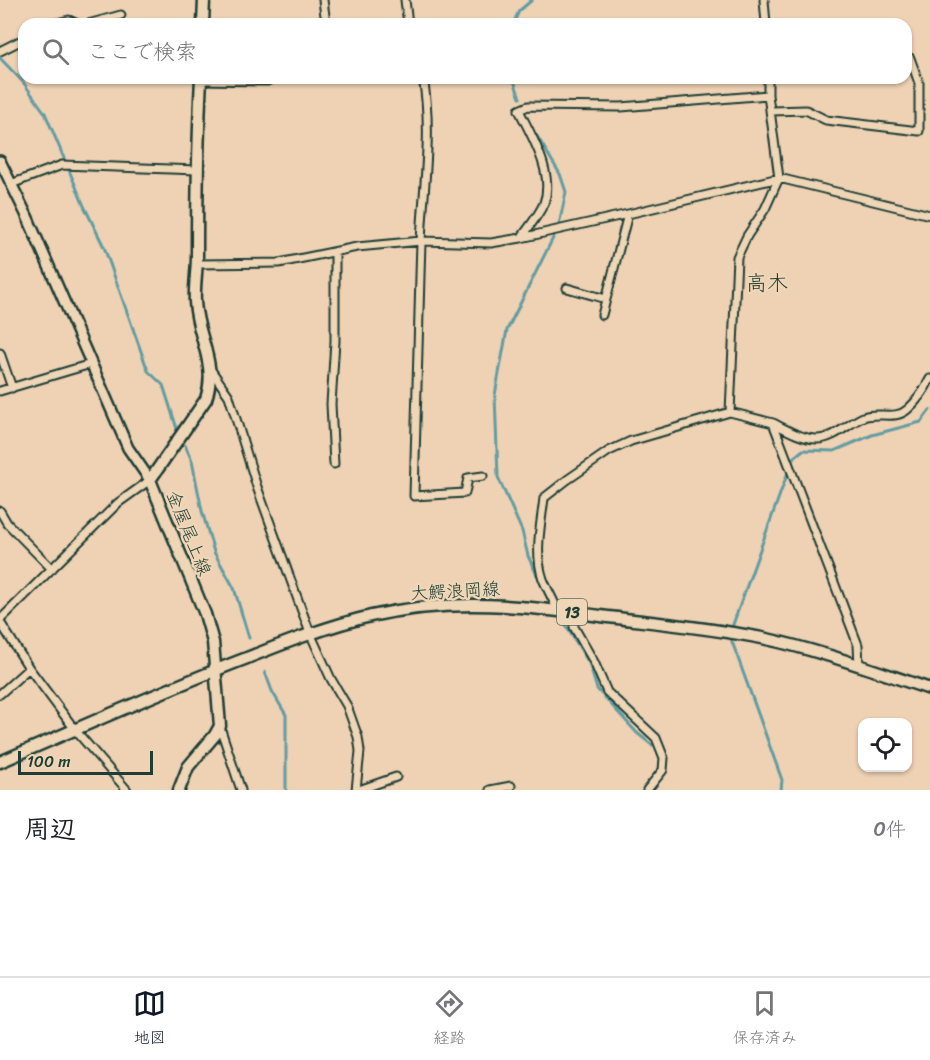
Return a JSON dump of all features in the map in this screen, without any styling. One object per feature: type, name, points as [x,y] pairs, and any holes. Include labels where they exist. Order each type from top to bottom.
[{"type":"main road","points":[[203,18],[204,0]]},
{"type":"main road","name":"金屋尾上線","points":[[201,84],[197,170],[197,264],[194,299],[211,370],[210,386],[206,399],[150,480],[205,614],[213,642],[220,726]]},
{"type":"main road","name":"大鰐浪岡線","points":[[0,762],[214,670],[310,633],[370,616],[434,606],[476,604],[557,609],[763,639],[930,689]]},
{"type":"main road","points":[[178,790],[189,767],[220,726]]},
{"type":"street","points":[[323,0],[325,18]]},
{"type":"street","points":[[405,0],[407,18]]},
{"type":"street","points":[[764,0],[765,18]]},
{"type":"street","points":[[110,18],[121,15]]},
{"type":"street","points":[[0,51],[18,42]]},
{"type":"street","points":[[771,111],[806,110],[826,120],[919,131],[919,83],[912,64]]},
{"type":"street","points":[[424,84],[426,169],[421,241],[414,496],[465,493],[468,478],[483,476]]},
{"type":"street","points":[[730,412],[737,257],[747,236],[765,209],[778,178],[768,84]]},
{"type":"street","points":[[521,238],[543,204],[547,191],[544,168],[519,110],[528,106],[621,107],[768,95]]},
{"type":"street","points":[[0,161],[27,216],[128,448],[150,480],[117,504],[0,621],[28,668],[76,731],[127,790]]},
{"type":"street","points":[[10,184],[66,165],[197,170]]},
{"type":"street","points":[[197,264],[279,263],[357,247],[421,241],[491,243],[628,214],[778,178],[930,215]]},
{"type":"street","points":[[602,315],[628,214]]},
{"type":"street","points":[[334,464],[331,404],[335,341],[335,252]]},
{"type":"street","points":[[567,288],[606,299]]},
{"type":"street","points":[[0,353],[12,388]]},
{"type":"street","points":[[0,391],[91,364]]},
{"type":"street","points":[[211,370],[229,396],[257,487],[310,633],[331,680],[347,706],[358,737],[360,766],[358,790],[396,777]]},
{"type":"street","points":[[557,609],[543,579],[539,561],[539,538],[544,498],[609,451],[631,441],[730,412],[772,423],[797,434],[818,439],[842,430],[863,417],[875,414],[896,416],[908,410],[930,379]]},
{"type":"street","points":[[772,423],[858,645],[859,666]]},
{"type":"street","points":[[0,511],[7,523],[52,569]]},
{"type":"street","points":[[573,612],[574,627],[594,662],[607,692],[656,738],[664,758],[663,770],[647,790]]},
{"type":"street","points":[[0,694],[28,668]]},
{"type":"street","points":[[220,726],[241,790]]},
{"type":"street","points":[[490,790],[511,786]]},
{"type":"waterway","points":[[516,18],[519,11],[532,0]]},
{"type":"waterway","points":[[0,58],[18,77]]},
{"type":"waterway","points":[[24,84],[45,113],[104,247],[148,371],[163,385],[178,432]]},
{"type":"waterway","points":[[515,84],[520,98]]},
{"type":"waterway","points":[[537,136],[560,174],[566,192],[559,225]]},
{"type":"waterway","points":[[547,596],[528,556],[522,531],[498,477],[495,395],[507,330],[554,236]]},
{"type":"waterway","points":[[731,630],[793,458],[803,450],[834,451],[872,435],[921,422],[930,410]]},
{"type":"waterway","points":[[185,445],[192,461],[202,511],[214,552],[234,588],[249,638]]},
{"type":"waterway","points":[[563,621],[589,663],[597,689],[637,733],[652,745]]},
{"type":"waterway","points":[[730,636],[782,780],[781,790]]},
{"type":"waterway","points":[[265,672],[272,691],[286,715],[286,790]]},
{"type":"district","name":"高木","points":[[767,283]]}]
